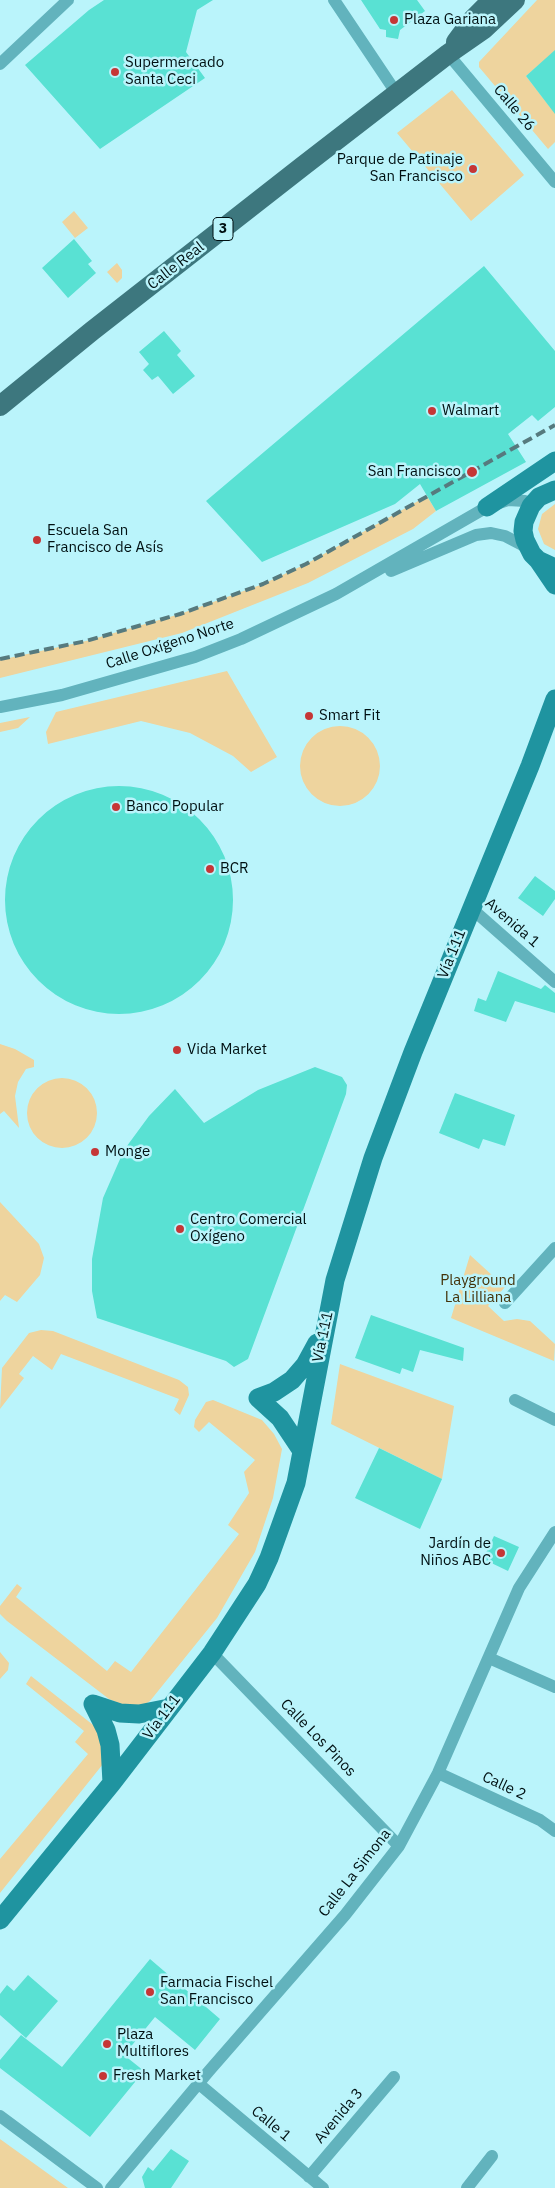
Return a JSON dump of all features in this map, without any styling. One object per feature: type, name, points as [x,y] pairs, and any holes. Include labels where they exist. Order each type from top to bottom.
[{"type":"main road","name":"Calle Real","points":[[448,54],[473,19],[492,0]]},
{"type":"main road","name":"Calle Real","points":[[0,406],[92,331],[448,54],[484,29],[515,0]]},
{"type":"main road","points":[[487,508],[555,461]]},
{"type":"main road","points":[[555,490],[539,497],[531,506],[524,522],[525,540],[555,585]]},
{"type":"main road","points":[[533,554],[555,568]]},
{"type":"main road","name":"Vía 111","points":[[0,1920],[112,1784],[212,1653],[257,1584],[269,1558],[296,1483],[324,1332],[350,1226],[412,1052],[530,766],[555,699]]},
{"type":"main road","points":[[302,1451],[280,1418],[258,1398],[274,1392],[292,1380],[305,1365],[324,1332]]},
{"type":"main road","points":[[112,1784],[110,1746],[106,1730],[92,1704],[120,1713],[139,1714],[169,1708]]},
{"type":"street","points":[[0,64],[68,0]]},
{"type":"street","points":[[334,0],[397,94]]},
{"type":"street","name":"Calle 26","points":[[448,54],[555,182]]},
{"type":"street","name":"Calle Oxígeno Norte","points":[[342,591],[487,508],[508,500],[525,501],[531,506]]},
{"type":"street","name":"Calle Oxígeno Norte","points":[[0,707],[62,695],[195,657],[241,639],[342,591],[476,535],[491,533],[505,536],[533,554]]},
{"type":"street","name":"Avenida 1","points":[[471,908],[555,982]]},
{"type":"street","points":[[505,1303],[555,1248]]},
{"type":"street","points":[[515,1400],[555,1420]]},
{"type":"street","name":"Calle La Simona","points":[[112,2188],[345,1915],[400,1846],[438,1773],[519,1588],[549,1550],[555,1532]]},
{"type":"street","name":"Calle Los Pinos","points":[[212,1653],[400,1846]]},
{"type":"street","points":[[489,1658],[555,1688]]},
{"type":"street","name":"Calle 2","points":[[438,1773],[540,1820],[555,1831]]},
{"type":"street","name":"Avenida 3","points":[[309,2177],[394,2077]]},
{"type":"street","name":"Calle 1","points":[[199,2084],[323,2188]]},
{"type":"street","points":[[0,2116],[97,2188]]},
{"type":"street","points":[[467,2188],[492,2156]]},
{"type":"green space","points":[[537,0],[555,0],[555,51],[526,76],[550,107],[555,104],[555,142],[548,149],[479,67],[479,62]]},
{"type":"green space","name":"Parque de Patinaje San Francisco","points":[[452,90],[524,175],[471,221],[397,133]]},
{"type":"green space","points":[[74,211],[88,228],[75,238],[62,222]]},
{"type":"green space","points":[[117,263],[122,270],[122,278],[117,283],[107,272]]},
{"type":"green space","points":[[427,496],[436,511],[413,529],[308,583],[182,633],[0,678],[0,660],[86,641],[180,614],[263,584],[306,564]]},
{"type":"green space","points":[[555,504],[555,550],[544,544],[538,529],[542,514]]},
{"type":"green space","points":[[227,671],[277,757],[251,772],[233,756],[190,733],[141,721],[48,744],[46,732],[56,712]]},
{"type":"green space","points":[[30,717],[18,728],[0,732],[0,723]]},
{"type":"green space","points":[[340,726],[355,729],[368,738],[377,751],[380,766],[377,781],[368,794],[355,803],[340,806],[325,803],[312,794],[303,781],[300,766],[303,751],[312,738],[325,729]]},
{"type":"green space","points":[[0,1044],[15,1049],[34,1060],[34,1067],[26,1069],[18,1082],[15,1096],[19,1128],[4,1111],[0,1114]]},
{"type":"green space","points":[[62,1078],[75,1081],[87,1088],[94,1100],[97,1113],[94,1126],[87,1138],[75,1145],[62,1148],[49,1145],[37,1138],[30,1126],[27,1113],[30,1100],[37,1088],[49,1081]]},
{"type":"green space","points":[[0,1202],[39,1244],[44,1258],[40,1275],[17,1302],[5,1295],[0,1301]]},
{"type":"green space","name":"Playground La Lilliana","points":[[470,1255],[505,1287],[488,1306],[504,1321],[517,1319],[530,1321],[555,1344],[554,1361],[451,1318]]},
{"type":"green space","points":[[41,1330],[53,1331],[179,1380],[188,1387],[189,1395],[180,1415],[174,1410],[179,1399],[61,1354],[52,1370],[33,1356],[19,1374],[24,1378],[0,1409],[2,1368],[29,1333]]},
{"type":"green space","points":[[340,1364],[454,1406],[442,1479],[331,1424]]},
{"type":"green space","points":[[213,1400],[262,1420],[274,1434],[282,1449],[273,1498],[255,1552],[217,1618],[150,1701],[139,1708],[130,1708],[109,1699],[7,1621],[0,1614],[0,1606],[17,1584],[22,1588],[16,1597],[107,1671],[115,1661],[131,1672],[239,1534],[228,1525],[249,1493],[244,1472],[255,1460],[209,1422],[199,1432],[194,1427],[195,1420],[206,1402]]},
{"type":"green space","points":[[0,1652],[9,1663],[8,1670],[0,1679]]},
{"type":"green space","points":[[31,1676],[97,1728],[103,1737],[103,1764],[0,1893],[0,1859],[88,1754],[75,1742],[84,1731],[26,1684]]},
{"type":"green space","points":[[0,2139],[68,2188],[0,2188]]},
{"type":"building","name":"Supermercado Santa Ceci","points":[[104,0],[213,0],[197,10],[186,52],[205,78],[100,149],[25,65],[89,10]]},
{"type":"building","name":"Plaza Gariana","points":[[361,0],[417,0],[425,11],[400,30],[398,39],[386,37],[386,30],[380,29]]},
{"type":"building","points":[[555,50],[555,114],[526,76]]},
{"type":"building","points":[[74,239],[92,261],[88,264],[96,273],[68,298],[42,268]]},
{"type":"building","name":"Walmart","points":[[484,266],[555,351],[555,407],[538,421],[532,415],[508,434],[526,462],[436,511],[420,484],[395,504],[262,562],[206,501]]},
{"type":"building","points":[[164,331],[181,351],[177,355],[195,376],[173,394],[158,376],[152,380],[143,370],[149,364],[139,352]]},
{"type":"building","points":[[119,786],[141,788],[163,795],[182,805],[207,828],[219,846],[228,867],[233,900],[231,922],[224,944],[214,963],[191,988],[173,1000],[152,1009],[119,1014],[97,1012],[75,1005],[56,995],[31,972],[19,954],[10,933],[5,900],[7,878],[14,856],[24,837],[47,812],[65,800],[86,791]]},
{"type":"building","points":[[535,876],[555,891],[555,899],[543,916],[518,898]]},
{"type":"building","points":[[498,971],[541,989],[545,985],[555,993],[555,1013],[515,1001],[506,1022],[474,1011],[478,998],[486,1001]]},
{"type":"building","points":[[315,1067],[342,1077],[347,1085],[346,1094],[248,1359],[234,1367],[226,1361],[97,1318],[92,1291],[92,1259],[103,1198],[124,1150],[149,1116],[175,1089],[204,1123],[258,1090]]},
{"type":"building","points":[[455,1093],[515,1115],[505,1146],[483,1139],[479,1149],[439,1133]]},
{"type":"building","points":[[371,1315],[464,1348],[463,1361],[420,1350],[413,1372],[402,1368],[400,1374],[355,1358]]},
{"type":"building","points":[[379,1448],[442,1479],[420,1529],[355,1498]]},
{"type":"building","name":"Jardín de Niños ABC","points":[[494,1536],[519,1547],[508,1571],[483,1559]]},
{"type":"building","name":"Plaza Multiflores","points":[[150,1959],[220,2019],[195,2050],[155,2017],[124,2055],[144,2071],[90,2137],[0,2068],[0,2060],[21,2035],[62,2067]]},
{"type":"building","points":[[28,1975],[58,2001],[26,2038],[0,2015],[0,1994],[7,1985],[14,1991]]},
{"type":"building","points":[[171,2149],[189,2161],[171,2188],[145,2188],[142,2177],[148,2167],[153,2171]]},
{"type":"railway","points":[[0,659],[86,641],[180,614],[263,584],[306,564],[555,425]]},
{"type":"place","name":"Plaza Gariana","points":[[394,20]]},
{"type":"place","name":"Supermercado Santa Ceci","points":[[115,72]]},
{"type":"place","name":"Parque de Patinaje San Francisco","points":[[473,169]]},
{"type":"place","name":"Walmart","points":[[432,411]]},
{"type":"place","name":"San Francisco","points":[[472,472]]},
{"type":"place","name":"Escuela San Francisco de Asís","points":[[37,540]]},
{"type":"place","name":"Smart Fit","points":[[309,716]]},
{"type":"place","name":"Banco Popular","points":[[116,807]]},
{"type":"place","name":"BCR","points":[[210,869]]},
{"type":"place","name":"Vida Market","points":[[177,1050]]},
{"type":"place","name":"Monge","points":[[95,1152]]},
{"type":"place","name":"Centro Comercial Oxígeno","points":[[180,1229]]},
{"type":"place","name":"Jardín de Niños ABC","points":[[501,1553]]},
{"type":"place","name":"Farmacia Fischel San Francisco","points":[[150,1992]]},
{"type":"place","name":"Plaza Multiflores","points":[[107,2044]]},
{"type":"place","name":"Fresh Market","points":[[103,2076]]}]
